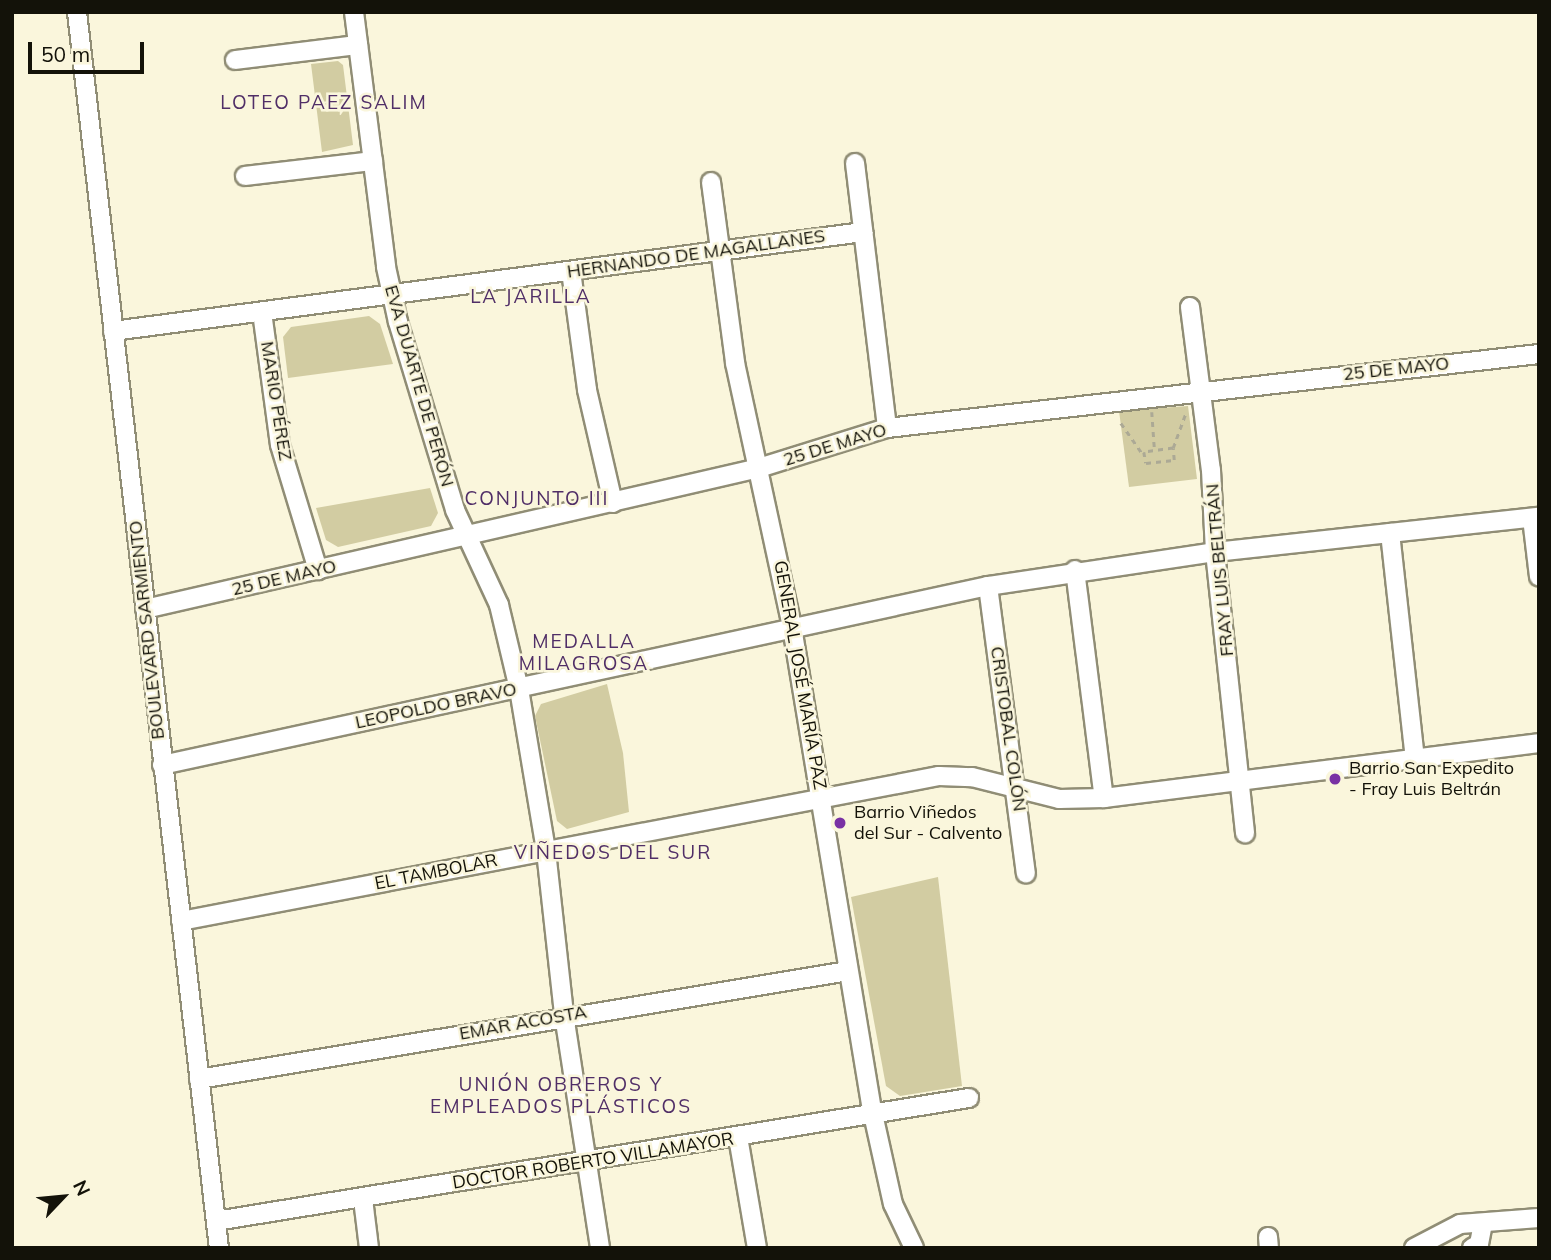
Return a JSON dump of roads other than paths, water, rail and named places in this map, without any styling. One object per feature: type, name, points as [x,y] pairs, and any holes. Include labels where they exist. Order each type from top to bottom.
[{"type":"street","name":"BOULEVARD SARMIENTO","points":[[77,12],[219,1248]]},
{"type":"street","name":"EVA DUARTE DE PERÓN","points":[[354,12],[392,294],[455,510],[499,605],[519,689],[546,851],[564,1015],[589,1161],[600,1248]]},
{"type":"street","points":[[235,60],[358,45]]},
{"type":"street","points":[[245,176],[373,161]]},
{"type":"street","points":[[855,163],[887,428]]},
{"type":"street","name":"GENERAL JOSÉ MARÍA PAZ","points":[[711,183],[735,363],[792,627],[823,799],[848,971],[873,1114],[893,1204],[914,1248]]},
{"type":"street","name":"HERNANDO DE MAGALLANES","points":[[113,331],[863,232]]},
{"type":"street","points":[[571,271],[587,390],[613,503]]},
{"type":"street","name":"FRAY LUIS BELTRÁN","points":[[1190,307],[1201,389],[1215,552],[1245,833]]},
{"type":"street","name":"MARIO PÉREZ","points":[[262,312],[279,445],[318,570]]},
{"type":"street","name":"25 DE MAYO","points":[[145,610],[759,468],[887,428],[1201,389],[1539,354]]},
{"type":"street","points":[[1535,517],[1539,577]]},
{"type":"street","name":"LEOPOLDO BRAVO","points":[[162,765],[519,689],[915,600],[1075,570],[1535,517]]},
{"type":"street","points":[[1390,533],[1415,759]]},
{"type":"street","points":[[1075,570],[1104,798]]},
{"type":"street","name":"CRISTOBAL COLÓN","points":[[988,586],[1017,788],[1026,873]]},
{"type":"street","name":"EL TAMBOLAR","points":[[181,921],[939,776],[972,777],[1059,799],[1104,798],[1539,743]]},
{"type":"street","name":"EMAR ACOSTA","points":[[199,1079],[564,1015],[848,971]]},
{"type":"street","name":"DOCTOR ROBERTO VILLAMAYOR","points":[[215,1221],[363,1199],[969,1098]]},
{"type":"street","points":[[738,1137],[757,1248]]},
{"type":"street","points":[[363,1199],[369,1248]]},
{"type":"street","points":[[1414,1248],[1460,1224],[1539,1218]]},
{"type":"street","points":[[1472,1248],[1479,1244],[1483,1224]]},
{"type":"place","name":"Barrio San Expedito - Fray Luis Beltrán","points":[[1335,779]]},
{"type":"place","name":"Barrio Viñedos del Sur - Calvento","points":[[840,823]]},
{"type":"district","name":"LOTEO PAEZ SALIM","points":[[324,103]]},
{"type":"district","name":"LA JARILLA","points":[[531,297]]},
{"type":"district","name":"CONJUNTO III","points":[[537,499]]},
{"type":"district","name":"MEDALLA MILAGROSA","points":[[584,653]]},
{"type":"district","name":"VIÑEDOS DEL SUR","points":[[613,853]]},
{"type":"district","name":"UNIÓN OBREROS Y EMPLEADOS PLÁSTICOS","points":[[561,1096]]}]
